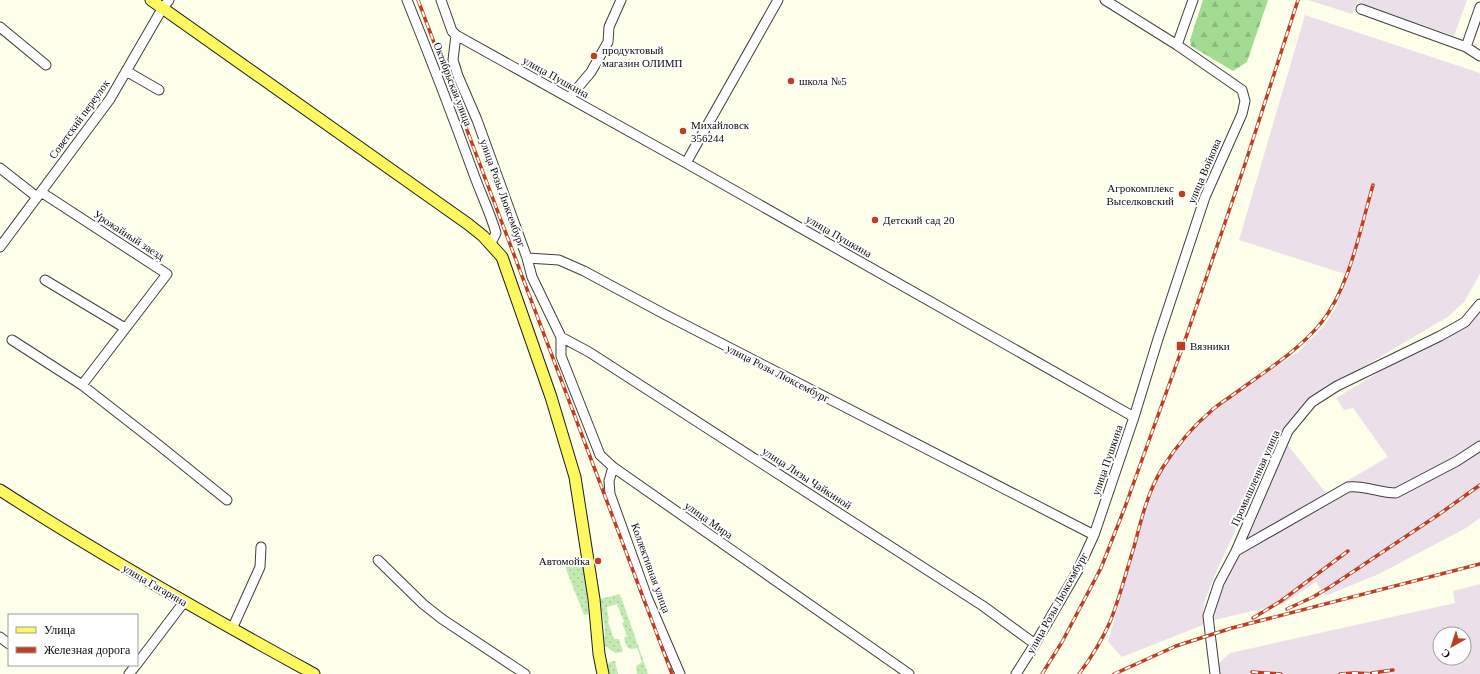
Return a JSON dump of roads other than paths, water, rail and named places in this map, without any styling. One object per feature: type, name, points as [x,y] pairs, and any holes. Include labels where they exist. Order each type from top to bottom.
[{"type":"main road","name":"улица Розы Люксембург","points":[[151,0],[165,4],[468,224],[491,243],[502,256],[551,397],[575,477],[594,599],[599,654],[603,674]]},
{"type":"main road","name":"улица Гагарина","points":[[0,490],[83,543],[184,602],[314,674]]},
{"type":"street","name":"Октябрьская улица","points":[[407,0],[443,90],[474,177],[493,223],[496,232],[491,243]]},
{"type":"street","points":[[441,0],[452,31],[456,35]]},
{"type":"street","points":[[569,98],[590,72],[608,42],[609,27],[621,0]]},
{"type":"street","points":[[686,163],[778,0]]},
{"type":"street","name":"улица Войкова","points":[[1106,0],[1177,44],[1242,90],[1245,101],[1242,114],[1205,197],[1172,294],[1134,417]]},
{"type":"street","points":[[1177,44],[1193,0]]},
{"type":"street","name":"Советский переулок","points":[[0,247],[110,99],[165,4]]},
{"type":"street","points":[[1466,46],[1480,7]]},
{"type":"street","points":[[1361,9],[1466,46],[1480,56]]},
{"type":"street","points":[[0,27],[46,65]]},
{"type":"street","name":"улица Пушкина","points":[[456,35],[686,163],[1134,417],[1094,535]]},
{"type":"street","name":"улица Розы Люксембург","points":[[456,35],[453,60],[477,120],[526,258],[559,260],[584,271],[666,315],[1094,535],[1078,570],[1016,674]]},
{"type":"street","points":[[126,71],[159,90]]},
{"type":"street","points":[[0,168],[39,194]]},
{"type":"street","name":"Урожайный заезд","points":[[39,194],[167,274],[82,385]]},
{"type":"street","points":[[526,258],[532,277],[561,337]]},
{"type":"street","points":[[45,280],[125,328]]},
{"type":"street","name":"Промышленная улица","points":[[1216,674],[1208,616],[1219,583],[1236,550],[1288,431],[1312,402],[1336,386],[1452,330],[1465,322],[1480,304]]},
{"type":"street","name":"улица Мира","points":[[561,337],[561,356],[600,455],[613,467],[909,674]]},
{"type":"street","name":"улица Лизы Чайкиной","points":[[561,337],[589,352],[983,606],[1035,644]]},
{"type":"street","points":[[12,340],[82,385],[227,500]]},
{"type":"street","points":[[1236,550],[1348,487],[1357,486],[1388,493],[1396,493],[1457,461],[1480,446]]},
{"type":"street","name":"Коллективная улица","points":[[613,467],[609,481],[610,494],[647,597],[680,674]]},
{"type":"street","points":[[232,629],[260,567],[262,546]]},
{"type":"street","points":[[378,560],[432,612],[525,674]]},
{"type":"street","points":[[138,661],[184,602]]},
{"type":"street","points":[[0,637],[8,643]]},
{"type":"railway","points":[[418,0],[672,674]]},
{"type":"railway","points":[[1042,674],[1062,642],[1101,568],[1125,507],[1183,346],[1245,164],[1298,0]]},
{"type":"railway","points":[[1079,674],[1096,649],[1110,622],[1123,584],[1139,526],[1153,486],[1163,467],[1173,452],[1203,418],[1291,352],[1321,323],[1331,309],[1347,275],[1373,185]]},
{"type":"railway","points":[[1287,609],[1330,587],[1480,485]]},
{"type":"railway","points":[[1253,618],[1281,601],[1348,551]]},
{"type":"railway","points":[[1114,674],[1176,646],[1232,628],[1480,564]]},
{"type":"railway","points":[[1372,673],[1393,670]]},
{"type":"railway","points":[[1252,672],[1281,674]]},
{"type":"railway","points":[[1340,674],[1378,674]]},
{"type":"place","name":"продуктовый магазин ОЛИМП","points":[[594,56]]},
{"type":"place","name":"школа №5","points":[[791,81]]},
{"type":"place","name":"Михайловск 356244","points":[[683,131]]},
{"type":"place","name":"Агрокомплекс Выселковский","points":[[1182,194]]},
{"type":"place","name":"Детский сад 20","points":[[875,220]]},
{"type":"place","name":"Вязники","points":[[1181,346]]},
{"type":"place","name":"Автомойка","points":[[598,561]]}]
